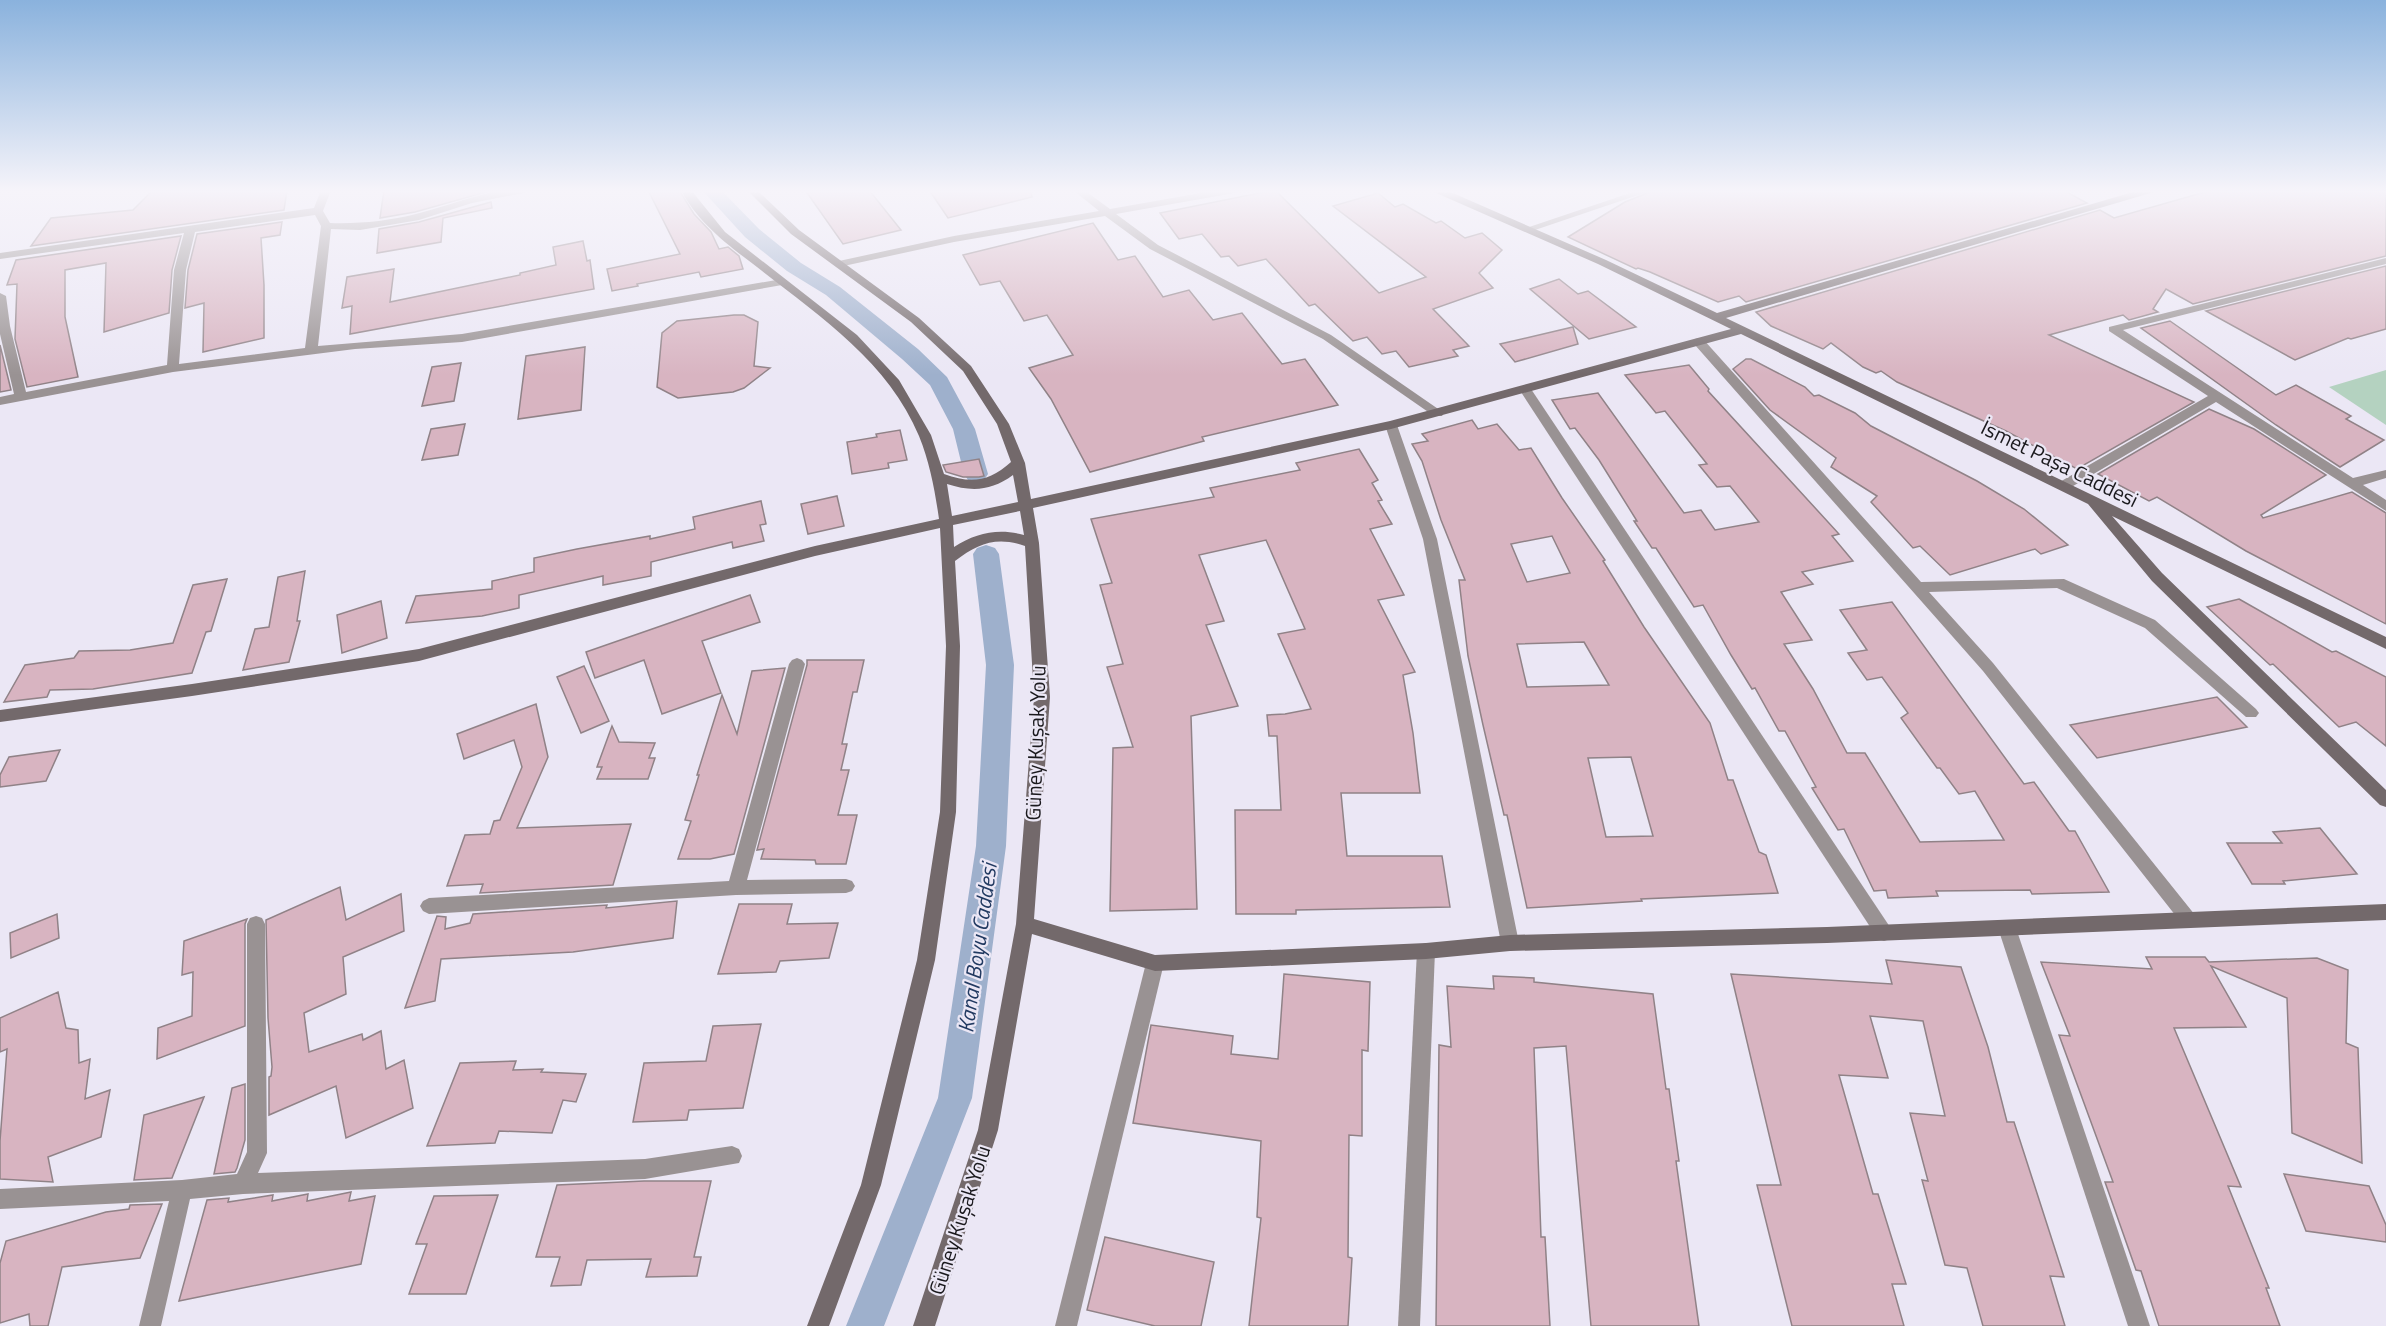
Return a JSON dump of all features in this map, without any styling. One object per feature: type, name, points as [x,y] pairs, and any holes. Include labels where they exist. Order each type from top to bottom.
[{"type":"main road","points":[[744,252],[853,337],[895,383],[926,435],[938,476],[950,558],[953,646],[948,812],[926,960],[896,1094],[872,1185],[818,1326]]},
{"type":"main road","name":"Güney Kuşak Yolu","points":[[822,252],[915,320],[967,369],[1003,424],[1018,463],[1032,543],[1042,697],[1025,924],[988,1130],[924,1326]]},
{"type":"main road","name":"İsmet Paşa Caddesi","points":[[1576,252],[2386,643]]},
{"type":"main road","points":[[1716,318],[1939,252]]},
{"type":"main road","points":[[0,716],[192,690],[419,655],[815,551],[1025,507],[1391,425],[1742,330]]},
{"type":"main road","points":[[938,476],[958,485],[982,486],[1003,479],[1018,463]]},
{"type":"main road","points":[[2090,499],[2157,577],[2386,800]]},
{"type":"main road","points":[[950,558],[967,543],[990,536],[1013,536],[1032,543]]},
{"type":"main road","points":[[1025,924],[1155,963],[1426,951],[1510,943],[1884,933],[2386,912]]},
{"type":"street","points":[[0,256],[29,252]]},
{"type":"street","points":[[172,368],[180,270],[184,252]]},
{"type":"street","points":[[311,351],[323,252]]},
{"type":"street","points":[[839,264],[895,252]]},
{"type":"street","points":[[1163,252],[1327,337],[1438,413]]},
{"type":"street","points":[[2386,261],[2113,329],[2386,506]]},
{"type":"street","points":[[0,401],[172,368],[355,345],[462,338],[782,282]]},
{"type":"street","points":[[0,296],[21,398]]},
{"type":"street","points":[[1699,342],[1988,667],[2189,920]]},
{"type":"street","points":[[1525,389],[1884,933]]},
{"type":"street","points":[[2063,486],[2217,396]]},
{"type":"street","points":[[1391,425],[1430,538],[1510,943]]},
{"type":"street","points":[[2352,483],[2386,474]]},
{"type":"street","points":[[1917,586],[2059,583],[2150,624],[2252,713]]},
{"type":"street","points":[[736,888],[797,664]]},
{"type":"street","points":[[429,906],[736,888],[846,886]]},
{"type":"street","points":[[243,1184],[257,1153],[256,924]]},
{"type":"street","points":[[2007,928],[2139,1326]]},
{"type":"street","points":[[1409,1326],[1426,951]]},
{"type":"street","points":[[1066,1326],[1155,963]]},
{"type":"street","points":[[0,1199],[182,1190],[243,1184],[645,1169],[732,1156]]},
{"type":"street","points":[[150,1326],[182,1190]]},
{"type":"green space","points":[[2386,370],[2386,425],[2329,387]]},
{"type":"building","points":[[72,252],[177,252],[172,270],[169,313],[104,332],[106,263],[65,270],[65,317],[78,377],[27,387],[15,339],[17,284],[7,285],[16,260]]},
{"type":"building","points":[[193,252],[262,252],[264,338],[203,352],[204,303],[185,308],[188,270]]},
{"type":"building","points":[[554,252],[585,252],[587,261],[590,260],[594,289],[350,334],[352,306],[342,308],[347,277],[394,269],[390,302],[520,275],[520,273],[556,265]]},
{"type":"building","points":[[679,252],[734,252],[739,256],[743,269],[701,277],[699,272],[612,291],[607,269],[680,254]]},
{"type":"building","points":[[976,252],[1113,252],[1118,260],[1135,256],[1163,297],[1189,290],[1213,320],[1242,313],[1282,364],[1305,359],[1338,405],[1202,437],[1204,441],[1090,472],[1051,399],[1029,368],[1073,355],[1047,315],[1024,321],[1000,281],[980,285],[963,255]]},
{"type":"building","points":[[1217,252],[1337,252],[1379,293],[1426,277],[1393,252],[1500,252],[1479,273],[1493,288],[1433,309],[1469,346],[1453,350],[1458,356],[1409,367],[1396,351],[1382,354],[1367,337],[1353,341],[1315,304],[1309,306],[1266,259],[1238,266],[1229,256],[1221,257]]},
{"type":"building","points":[[1600,252],[1919,252],[1746,302],[1739,296],[1718,302],[1650,272],[1636,269]]},
{"type":"building","points":[[1959,252],[2386,252],[2386,256],[2193,304],[2166,289],[2153,309],[2158,312],[2129,320],[2123,315],[2049,335],[2194,402],[2077,469],[2006,431],[1897,382],[1881,371],[1876,373],[1863,367],[1831,343],[1823,349],[1771,326],[1756,312]]},
{"type":"building","points":[[2386,266],[2386,329],[2348,338],[2295,360],[2206,311]]},
{"type":"building","points":[[1559,279],[1578,294],[1588,291],[1636,327],[1589,339],[1530,289]]},
{"type":"building","points":[[744,315],[758,322],[754,366],[770,368],[744,388],[733,392],[678,398],[657,387],[662,333],[677,321]]},
{"type":"building","points":[[2170,321],[2276,395],[2296,385],[2351,416],[2346,419],[2384,440],[2340,467],[2276,425],[2141,328]]},
{"type":"building","points":[[1573,327],[1578,344],[1515,362],[1500,344]]},
{"type":"building","points":[[0,345],[11,390],[0,392]]},
{"type":"building","points":[[585,347],[581,410],[518,419],[526,356]]},
{"type":"building","points":[[1746,359],[1751,359],[1805,387],[1814,396],[1819,395],[1855,413],[1871,426],[1977,481],[2024,509],[2068,545],[2041,554],[2035,549],[1950,575],[1920,546],[1913,548],[1871,502],[1877,496],[1831,467],[1836,458],[1770,410],[1733,369]]},
{"type":"building","points":[[461,363],[454,401],[422,406],[432,367]]},
{"type":"building","points":[[1689,365],[1709,389],[1708,391],[1839,534],[1832,536],[1853,561],[1802,572],[1813,584],[1781,592],[1812,640],[1784,644],[1813,689],[1847,753],[1865,753],[1920,842],[2004,840],[1975,791],[1959,794],[1940,768],[1937,768],[1901,718],[1908,713],[1882,677],[1867,680],[1848,653],[1867,650],[1840,610],[1892,602],[2024,784],[2034,782],[2069,831],[2075,831],[2109,892],[2032,894],[2030,890],[1936,891],[1938,896],[1888,898],[1886,890],[1874,891],[1844,829],[1838,830],[1812,788],[1816,787],[1785,731],[1779,731],[1755,688],[1752,689],[1731,655],[1703,605],[1694,607],[1656,548],[1652,548],[1634,521],[1637,521],[1599,460],[1575,428],[1570,429],[1552,400],[1598,393],[1684,513],[1701,510],[1715,530],[1759,522],[1730,486],[1717,487],[1699,465],[1707,464],[1665,411],[1656,413],[1625,375]]},
{"type":"building","points":[[2209,409],[2254,429],[2326,475],[2261,515],[2263,518],[2352,492],[2386,513],[2386,624],[2246,551],[2157,497],[2149,501],[2098,474]]},
{"type":"building","points":[[1472,420],[1478,429],[1497,424],[1519,450],[1531,448],[1605,560],[1603,561],[1644,627],[1710,723],[1728,780],[1733,780],[1759,852],[1766,855],[1778,893],[1641,899],[1642,901],[1527,908],[1468,656],[1459,580],[1465,580],[1441,520],[1422,461],[1412,444],[1428,441],[1422,434]],"holes":[[[1552,536],[1570,573],[1527,582],[1511,544]],[[1584,642],[1609,685],[1527,687],[1517,644]],[[1631,757],[1653,836],[1606,837],[1588,758]]]},
{"type":"building","points":[[465,424],[458,455],[422,460],[431,429]]},
{"type":"building","points":[[900,430],[907,460],[888,463],[889,468],[852,474],[847,442]]},
{"type":"building","points":[[1359,449],[1378,480],[1372,483],[1382,500],[1378,501],[1392,524],[1370,529],[1404,595],[1378,600],[1415,672],[1403,675],[1420,793],[1341,793],[1347,856],[1442,856],[1450,907],[1296,910],[1296,914],[1236,914],[1235,810],[1281,810],[1277,736],[1269,736],[1267,715],[1311,709],[1278,634],[1305,629],[1266,540],[1199,555],[1224,621],[1206,625],[1238,706],[1191,716],[1197,909],[1110,911],[1113,748],[1133,747],[1107,667],[1123,664],[1100,585],[1112,583],[1091,519],[1214,497],[1210,488],[1300,470],[1296,463]]},
{"type":"building","points":[[979,459],[984,476],[979,477],[963,477],[946,472],[943,465]]},
{"type":"building","points":[[837,496],[844,526],[808,534],[801,504]]},
{"type":"building","points":[[761,501],[766,524],[760,525],[764,541],[733,548],[732,542],[651,562],[651,576],[603,585],[603,576],[519,595],[519,608],[482,616],[406,623],[416,596],[492,589],[492,581],[534,572],[534,558],[650,536],[650,539],[695,529],[693,517]]},
{"type":"building","points":[[305,571],[297,621],[300,621],[289,662],[243,670],[255,629],[269,627],[278,577]]},
{"type":"building","points":[[227,579],[211,631],[206,632],[192,673],[93,689],[50,690],[47,697],[4,702],[25,665],[74,658],[79,651],[130,650],[173,643],[193,585]]},
{"type":"building","points":[[750,595],[760,622],[702,641],[721,693],[662,714],[644,660],[595,678],[586,652]]},
{"type":"building","points":[[2239,599],[2332,652],[2336,651],[2386,677],[2386,746],[2356,722],[2339,727],[2273,664],[2270,665],[2207,607]]},
{"type":"building","points":[[381,601],[387,638],[342,653],[337,615]]},
{"type":"building","points":[[807,660],[864,660],[857,692],[853,692],[842,744],[847,744],[841,770],[849,770],[838,815],[857,815],[846,864],[816,864],[815,860],[761,859],[764,849],[757,850]]},
{"type":"building","points":[[584,666],[609,721],[581,733],[557,677]]},
{"type":"building","points":[[785,668],[734,854],[710,859],[678,859],[691,821],[685,820],[699,775],[697,775],[722,695],[737,734],[752,671]]},
{"type":"building","points":[[2217,697],[2247,727],[2097,758],[2070,725]]},
{"type":"building","points":[[536,704],[548,757],[517,828],[631,824],[613,885],[480,893],[483,884],[447,886],[465,835],[490,834],[494,821],[500,820],[522,767],[514,740],[464,759],[457,734]]},
{"type":"building","points":[[612,726],[619,742],[655,743],[649,758],[655,758],[648,779],[597,779],[602,767],[597,767]]},
{"type":"building","points":[[60,750],[46,781],[0,787],[0,775],[9,757]]},
{"type":"building","points":[[2320,828],[2357,874],[2283,881],[2285,884],[2252,884],[2227,843],[2282,843],[2273,832]]},
{"type":"building","points":[[340,887],[346,920],[401,894],[404,931],[343,957],[346,994],[304,1013],[309,1052],[362,1034],[363,1040],[381,1031],[386,1069],[404,1060],[413,1108],[346,1138],[336,1086],[269,1115],[269,1077],[272,1067],[268,1018],[266,920]]},
{"type":"building","points":[[677,901],[673,938],[573,952],[441,959],[435,1001],[405,1008],[437,916],[446,917],[445,929],[470,923],[473,914],[607,905],[606,908]]},
{"type":"building","points":[[739,904],[792,904],[787,924],[838,923],[829,958],[780,961],[776,972],[718,974]]},
{"type":"building","points":[[57,914],[59,938],[11,958],[10,933]]},
{"type":"building","points":[[247,919],[245,924],[245,1026],[157,1059],[158,1028],[192,1016],[193,972],[182,975],[184,941]]},
{"type":"building","points":[[2146,957],[2205,957],[2209,962],[2317,958],[2348,970],[2346,1043],[2358,1048],[2362,1163],[2292,1133],[2287,998],[2211,966],[2246,1027],[2174,1028],[2241,1187],[2228,1186],[2269,1288],[2266,1288],[2280,1326],[2159,1326],[2141,1271],[2136,1270],[2105,1182],[2113,1182],[2059,1035],[2070,1036],[2041,962],[2152,969]]},
{"type":"building","points":[[1886,960],[1961,967],[1988,1047],[2007,1122],[2014,1122],[2064,1277],[2050,1276],[2065,1326],[1983,1326],[1967,1268],[1945,1265],[1922,1180],[1928,1181],[1910,1113],[1945,1116],[1923,1021],[1870,1016],[1888,1078],[1839,1075],[1873,1194],[1878,1194],[1906,1284],[1892,1284],[1904,1326],[1792,1326],[1757,1185],[1781,1185],[1731,974],[1892,984]]},
{"type":"building","points":[[1284,974],[1370,982],[1368,1051],[1362,1050],[1362,1136],[1349,1135],[1348,1257],[1352,1258],[1348,1326],[1249,1326],[1261,1218],[1257,1217],[1261,1141],[1133,1123],[1151,1025],[1233,1036],[1231,1054],[1278,1059]]},
{"type":"building","points":[[1493,976],[1534,978],[1534,982],[1653,994],[1679,1161],[1676,1161],[1699,1326],[1591,1326],[1566,1046],[1534,1048],[1541,1237],[1545,1237],[1550,1326],[1436,1326],[1439,1045],[1451,1047],[1447,986],[1494,989]]},
{"type":"building","points":[[58,992],[66,1028],[78,1030],[79,1063],[90,1059],[85,1099],[110,1090],[101,1137],[48,1157],[53,1182],[0,1179],[0,1141],[7,1049],[0,1052],[0,1018]]},
{"type":"building","points":[[761,1024],[743,1108],[689,1110],[687,1120],[633,1122],[644,1063],[706,1061],[713,1026]]},
{"type":"building","points":[[516,1061],[513,1070],[543,1069],[541,1072],[586,1074],[576,1102],[563,1100],[552,1133],[499,1131],[495,1143],[427,1146],[460,1063]]},
{"type":"building","points":[[245,1084],[245,1140],[237,1168],[235,1172],[214,1174],[232,1088]]},
{"type":"building","points":[[204,1097],[172,1178],[134,1180],[144,1115]]},
{"type":"building","points":[[2284,1174],[2369,1186],[2386,1225],[2386,1242],[2306,1231]]},
{"type":"building","points":[[711,1181],[694,1257],[701,1257],[697,1276],[646,1277],[651,1259],[587,1260],[581,1285],[551,1286],[560,1257],[536,1257],[557,1185]]},
{"type":"building","points":[[351,1192],[349,1201],[375,1196],[361,1264],[179,1301],[207,1200],[229,1198],[228,1202],[273,1195],[272,1201],[308,1194],[307,1201]]},
{"type":"building","points":[[498,1195],[466,1294],[409,1294],[427,1244],[416,1244],[434,1196]]},
{"type":"building","points":[[162,1204],[140,1258],[62,1267],[48,1326],[30,1326],[29,1314],[0,1323],[0,1263],[6,1241],[106,1212],[129,1209],[130,1205]]},
{"type":"building","points":[[1105,1237],[1214,1262],[1201,1326],[1155,1326],[1087,1310]]},
{"type":"waterway","name":"Kanal Boyu Caddesi","points":[[775,252],[794,267],[833,291],[910,354],[939,382],[964,429],[976,474]]},
{"type":"waterway","name":"Kanal Boyu Caddesi","points":[[865,1326],[955,1098],[991,846],[1000,665],[986,554]]}]
